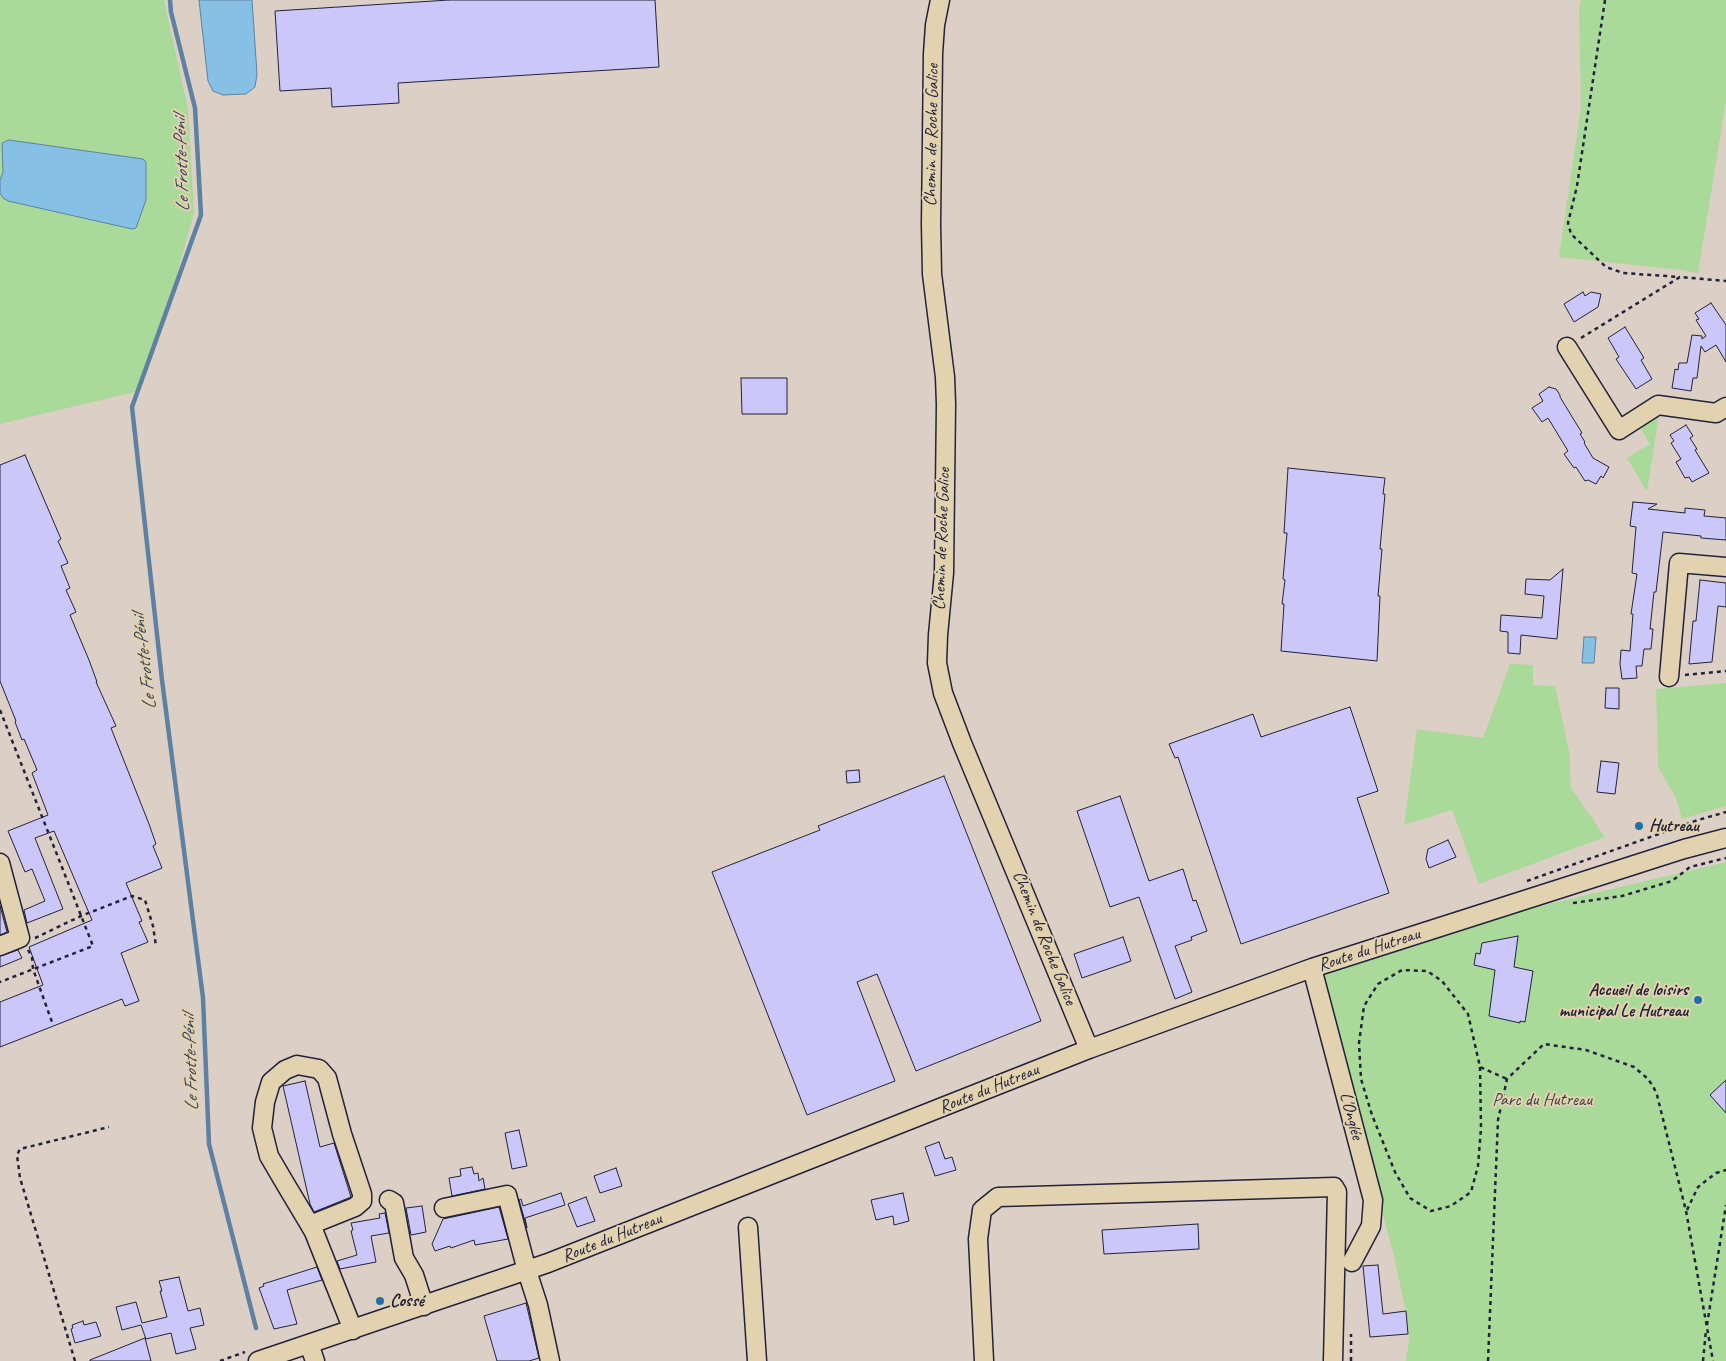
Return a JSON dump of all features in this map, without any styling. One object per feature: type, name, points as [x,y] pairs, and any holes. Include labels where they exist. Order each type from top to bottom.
[{"type":"street","name":"Chemin de Roche Galice","points":[[940,0],[935,25],[933,54],[930,224],[932,274],[945,377],[946,404],[944,573],[937,663],[946,702],[1089,1049]]},
{"type":"street","points":[[1567,347],[1619,430],[1658,405],[1716,413],[1726,407]]},
{"type":"street","points":[[1669,677],[1679,563],[1726,567]]},
{"type":"street","name":"Route du Hutreau","points":[[258,1361],[526,1271],[1089,1049],[1312,968],[1675,852],[1726,838]]},
{"type":"street","points":[[0,863],[20,938],[0,946]]},
{"type":"street","name":"L'Onglée","points":[[1312,968],[1372,1200],[1371,1226],[1352,1262]]},
{"type":"street","points":[[310,1225],[355,1207],[362,1200],[362,1194],[342,1134],[328,1078],[319,1069],[297,1065],[285,1070],[271,1082],[265,1102],[262,1128],[269,1156],[310,1225],[353,1330]]},
{"type":"street","points":[[984,1361],[978,1239],[982,1210],[998,1197],[1334,1187],[1337,1192],[1333,1361]]},
{"type":"street","points":[[444,1208],[508,1194],[526,1271],[538,1305],[550,1361]]},
{"type":"street","points":[[389,1200],[394,1203],[404,1258],[414,1275],[424,1306]]},
{"type":"street","points":[[748,1227],[757,1361]]},
{"type":"street","points":[[309,1344],[315,1361]]},
{"type":"path","points":[[1606,0],[1577,186],[1568,223],[1571,234],[1606,268],[1623,273],[1726,281]]},
{"type":"path","points":[[1567,347],[1680,277]]},
{"type":"path","points":[[1669,677],[1726,671]]},
{"type":"path","points":[[0,710],[93,946],[0,982]]},
{"type":"path","points":[[1690,867],[1726,858]]},
{"type":"path","points":[[20,938],[30,941],[81,916],[132,896],[144,900],[153,926],[156,946]]},
{"type":"path","points":[[20,938],[32,956],[33,969],[52,1022]]},
{"type":"path","points":[[1402,970],[1428,971],[1442,981],[1468,1014],[1480,1067],[1481,1128],[1478,1166],[1471,1192],[1451,1206],[1430,1211],[1410,1198],[1395,1172],[1372,1115],[1361,1079],[1359,1043],[1364,1006],[1378,984],[1402,970]]},
{"type":"path","points":[[1488,1361],[1498,1120],[1507,1079],[1544,1044],[1586,1050],[1634,1067],[1647,1078],[1657,1095],[1686,1211],[1713,1361]]},
{"type":"path","points":[[1480,1067],[1507,1079]]},
{"type":"path","points":[[75,1361],[20,1178],[17,1155],[20,1149],[110,1127]]},
{"type":"path","points":[[1686,1211],[1698,1188],[1716,1173],[1726,1170]]},
{"type":"path","points":[[1703,1361],[1706,1327],[1726,1205]]},
{"type":"green space","points":[[0,0],[164,0],[188,109],[194,213],[174,285],[135,392],[0,424]]},
{"type":"green space","points":[[1581,0],[1726,0],[1726,101],[1698,273],[1559,257],[1581,107],[1579,6]]},
{"type":"green space","points":[[1659,414],[1647,492],[1627,458],[1650,444],[1639,426]]},
{"type":"green space","points":[[1510,664],[1533,665],[1533,685],[1555,686],[1569,751],[1571,788],[1605,837],[1479,884],[1452,810],[1404,825],[1417,729],[1483,738]]},
{"type":"green space","points":[[1726,683],[1726,806],[1682,819],[1676,798],[1658,767],[1656,689]]},
{"type":"green space","name":"Parc du Hutreau","points":[[1726,862],[1726,1361],[1406,1361],[1409,1340],[1407,1317],[1394,1256],[1319,975],[1523,910]]},
{"type":"water","points":[[199,0],[252,0],[257,74],[255,87],[246,94],[223,95],[213,91],[208,81]]},
{"type":"water","points":[[9,140],[143,159],[146,162],[146,200],[136,228],[132,229],[8,201],[3,198],[0,193],[0,180],[3,172],[2,143]]},
{"type":"water","points":[[1584,637],[1596,637],[1594,663],[1582,663]]},
{"type":"building","points":[[449,0],[655,0],[659,67],[398,83],[399,103],[332,107],[331,88],[280,91],[275,11]]},
{"type":"building","points":[[1583,292],[1585,296],[1591,292],[1601,294],[1598,307],[1574,322],[1564,304]]},
{"type":"building","points":[[1711,303],[1726,325],[1726,362],[1716,345],[1705,352],[1701,346],[1697,378],[1693,378],[1691,391],[1672,388],[1675,369],[1678,370],[1679,363],[1687,363],[1692,335],[1702,336],[1702,339],[1706,336],[1696,320],[1699,319],[1695,313]]},
{"type":"building","points":[[1625,327],[1644,358],[1641,360],[1652,379],[1636,389],[1616,359],[1619,357],[1608,338]]},
{"type":"building","points":[[741,378],[787,378],[787,414],[742,414]]},
{"type":"building","points":[[1549,387],[1556,389],[1560,395],[1582,433],[1580,434],[1593,458],[1609,467],[1603,478],[1601,476],[1596,484],[1588,480],[1585,481],[1576,467],[1574,468],[1564,454],[1568,451],[1548,418],[1542,422],[1532,408],[1543,401],[1539,394]]},
{"type":"building","points":[[1686,425],[1693,436],[1690,438],[1697,449],[1695,450],[1709,473],[1692,482],[1689,477],[1685,478],[1676,462],[1681,459],[1671,443],[1674,441],[1670,435]]},
{"type":"building","points":[[25,455],[61,539],[58,541],[68,563],[61,566],[70,588],[66,590],[76,612],[70,615],[96,682],[116,726],[111,728],[149,824],[156,844],[153,846],[162,868],[126,883],[142,921],[139,922],[148,942],[121,953],[139,1001],[125,1006],[122,999],[0,1047],[0,1002],[43,985],[29,947],[92,920],[54,831],[35,838],[63,909],[27,923],[24,910],[45,901],[32,869],[25,872],[8,831],[48,815],[32,773],[37,770],[24,739],[22,740],[0,681],[0,465]]},
{"type":"building","points":[[1288,468],[1385,478],[1380,549],[1382,549],[1378,596],[1380,596],[1377,661],[1281,651],[1284,604],[1282,604],[1285,580],[1283,579],[1287,533],[1284,533]]},
{"type":"building","points":[[1633,502],[1657,504],[1648,509],[1685,513],[1685,508],[1705,510],[1704,516],[1726,518],[1726,540],[1663,532],[1650,629],[1653,629],[1651,649],[1644,649],[1642,666],[1636,666],[1637,678],[1622,679],[1621,650],[1630,651],[1633,614],[1631,614],[1637,574],[1632,573],[1636,527],[1630,526]]},
{"type":"building","points":[[1563,569],[1557,639],[1521,635],[1520,654],[1508,653],[1508,632],[1500,631],[1501,615],[1542,618],[1544,596],[1525,594],[1526,579],[1550,580]]},
{"type":"building","points":[[1700,580],[1726,583],[1726,607],[1718,606],[1712,662],[1689,664],[1693,621],[1696,621]]},
{"type":"building","points":[[1606,688],[1619,688],[1619,709],[1605,708]]},
{"type":"building","points":[[1350,707],[1378,791],[1357,798],[1389,893],[1241,944],[1178,757],[1175,758],[1169,744],[1253,714],[1261,737]]},
{"type":"building","points":[[1601,761],[1619,763],[1615,794],[1597,792]]},
{"type":"building","points":[[859,770],[860,782],[847,783],[846,771]]},
{"type":"building","points":[[944,776],[1041,1021],[916,1071],[877,974],[857,982],[895,1081],[807,1115],[712,872],[820,830],[818,826]]},
{"type":"building","points":[[1120,796],[1149,881],[1183,869],[1193,901],[1196,900],[1207,931],[1191,937],[1192,940],[1175,946],[1192,992],[1175,999],[1139,897],[1110,907],[1077,811]]},
{"type":"building","points":[[1448,840],[1456,857],[1429,868],[1426,859],[1428,849]]},
{"type":"building","points":[[0,906],[7,932],[0,935]]},
{"type":"building","points":[[1518,936],[1514,967],[1533,971],[1525,1022],[1520,1021],[1520,1023],[1489,1016],[1495,970],[1474,965],[1476,953],[1480,954],[1482,943]]},
{"type":"building","points":[[1123,937],[1131,961],[1082,978],[1074,954]]},
{"type":"building","points":[[18,950],[22,958],[0,967],[0,956]]},
{"type":"building","points":[[1726,1080],[1726,1113],[1710,1095]]},
{"type":"building","points":[[305,1081],[320,1147],[334,1143],[351,1197],[314,1212],[310,1204],[283,1086]]},
{"type":"building","points":[[519,1130],[527,1166],[512,1169],[505,1133]]},
{"type":"building","points":[[939,1142],[945,1159],[952,1157],[956,1170],[935,1176],[925,1147]]},
{"type":"building","points":[[472,1167],[474,1174],[478,1173],[479,1181],[483,1178],[485,1189],[452,1196],[449,1178],[461,1176],[460,1169]]},
{"type":"building","points":[[616,1168],[622,1186],[600,1193],[594,1176]]},
{"type":"building","points":[[561,1193],[565,1205],[525,1218],[527,1228],[519,1200],[521,1199],[523,1206]]},
{"type":"building","points":[[903,1193],[909,1221],[894,1225],[893,1216],[876,1220],[871,1200]]},
{"type":"building","points":[[586,1197],[595,1221],[577,1227],[568,1204]]},
{"type":"building","points":[[422,1206],[426,1232],[411,1235],[406,1208]]},
{"type":"building","points":[[499,1207],[508,1239],[475,1245],[474,1240],[435,1251],[432,1244],[443,1219]]},
{"type":"building","points":[[385,1213],[389,1233],[371,1236],[376,1262],[340,1269],[337,1261],[357,1255],[351,1223],[380,1218],[379,1214]]},
{"type":"building","points":[[1198,1224],[1199,1249],[1104,1254],[1102,1230]]},
{"type":"building","points":[[1378,1265],[1383,1314],[1406,1311],[1408,1334],[1370,1337],[1363,1266]]},
{"type":"building","points":[[317,1267],[322,1280],[287,1290],[297,1324],[274,1329],[259,1288],[264,1286],[263,1284]]},
{"type":"building","points":[[179,1277],[188,1311],[200,1308],[204,1325],[190,1328],[196,1349],[176,1354],[171,1333],[146,1339],[141,1325],[122,1330],[116,1307],[136,1302],[142,1323],[167,1317],[159,1281]]},
{"type":"building","points":[[526,1303],[539,1358],[529,1361],[497,1361],[484,1316]]},
{"type":"building","points":[[83,1321],[84,1325],[96,1322],[101,1336],[75,1343],[71,1329],[73,1328],[72,1325]]},
{"type":"building","points":[[145,1338],[151,1361],[90,1361],[90,1360]]},
{"type":"waterway","name":"Le Frotte-Pénil","points":[[170,0],[171,12],[195,108],[201,215],[132,407],[162,680],[203,998],[209,1144],[256,1328]]},
{"type":"place","name":"Hutreau","points":[[1639,826]]},
{"type":"place","name":"Accueil de loisirs municipal Le Hutreau","points":[[1698,1000]]},
{"type":"place","name":"Cossé","points":[[380,1301]]}]
